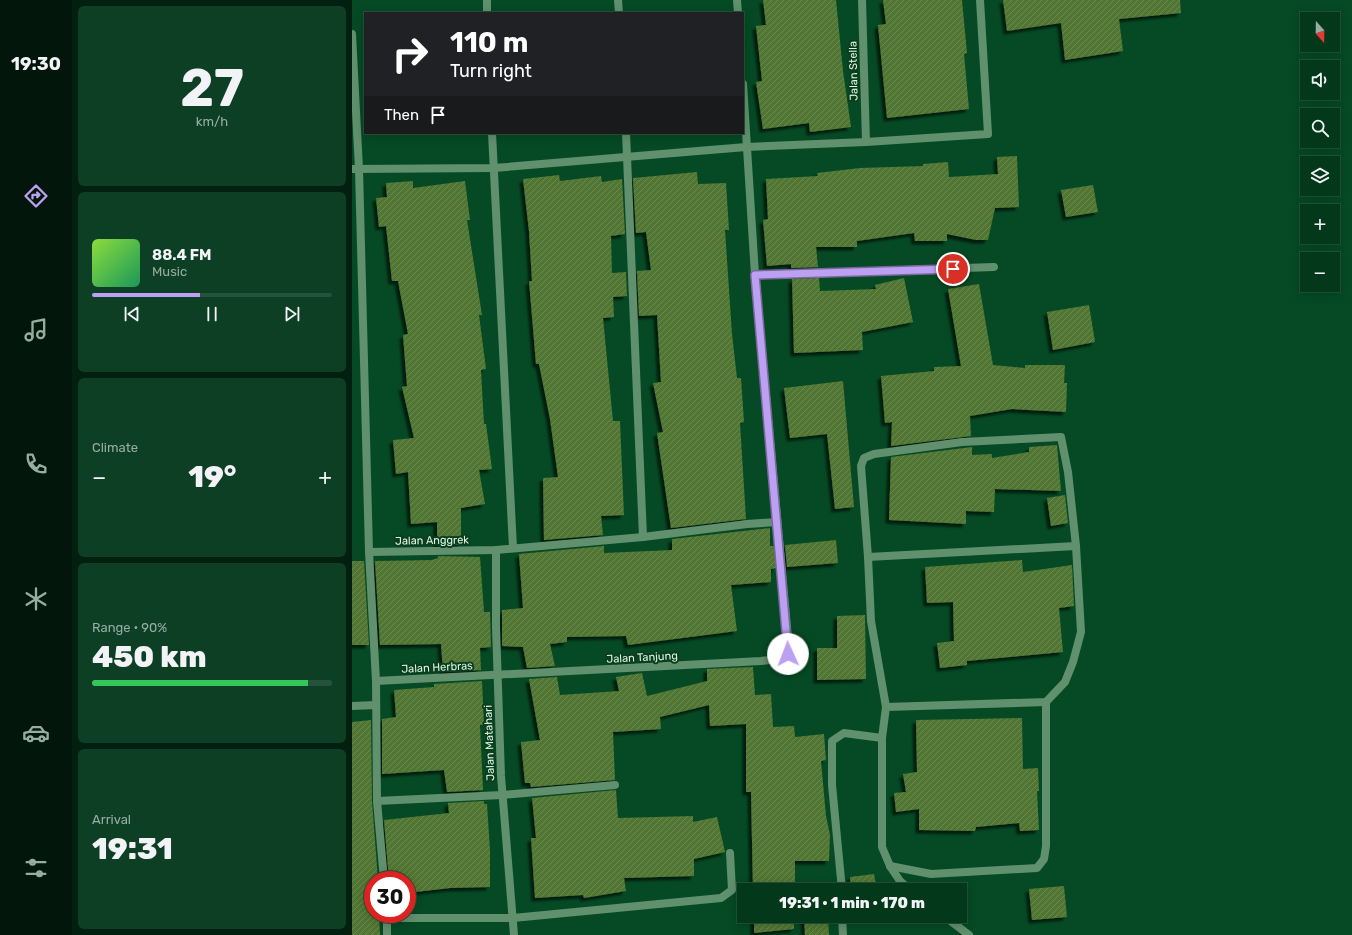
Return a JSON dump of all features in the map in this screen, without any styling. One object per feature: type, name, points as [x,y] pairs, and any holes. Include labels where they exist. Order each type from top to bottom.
[{"type":"street","points":[[487,0],[487,12]]},
{"type":"street","points":[[618,0],[619,12]]},
{"type":"street","points":[[737,0],[738,12]]},
{"type":"street","name":"Jalan Stella","points":[[862,0],[866,142]]},
{"type":"street","points":[[355,169],[494,168],[746,147],[866,142],[988,134],[980,0]]},
{"type":"street","points":[[352,34],[368,552],[376,681],[377,801],[383,871]]},
{"type":"street","points":[[744,105],[755,275],[777,522]]},
{"type":"street","points":[[492,134],[513,548]]},
{"type":"street","points":[[626,134],[643,537]]},
{"type":"street","points":[[755,275],[994,268]]},
{"type":"street","points":[[890,866],[931,874],[1037,868],[1044,859],[1046,846],[1046,702],[1065,682],[1073,662],[1081,632],[1076,546],[1068,472],[1061,437],[962,442],[874,454],[864,458],[861,466],[871,621],[886,707],[882,738],[882,847],[890,866],[902,883]]},
{"type":"street","name":"Jalan Anggrek","points":[[368,552],[496,550],[643,537],[747,524],[777,522]]},
{"type":"street","name":"Jalan Tanjung","points":[[499,675],[761,662],[786,658],[789,649],[777,522]]},
{"type":"street","points":[[868,557],[1076,546]]},
{"type":"street","name":"Jalan Matahari","points":[[496,550],[496,627],[499,675],[502,796],[514,935]]},
{"type":"street","name":"Jalan Herbras","points":[[376,681],[499,675]]},
{"type":"street","points":[[886,707],[1046,702]]},
{"type":"street","points":[[352,706],[376,705]]},
{"type":"street","points":[[841,883],[832,785],[832,741],[844,733],[882,738]]},
{"type":"street","points":[[377,801],[502,796],[615,786]]},
{"type":"street","points":[[416,916],[513,918],[721,898],[732,890],[730,852]]},
{"type":"street","points":[[387,923],[387,935]]},
{"type":"street","points":[[842,923],[843,935]]},
{"type":"street","points":[[953,923],[969,935]]},
{"type":"building","points":[[763,0],[836,0],[843,71],[851,127],[810,132],[809,123],[763,129],[756,82],[762,81],[756,26],[766,25]]},
{"type":"building","points":[[883,0],[962,0],[967,53],[964,54],[969,109],[887,118],[878,25],[886,24]]},
{"type":"building","points":[[1003,0],[1180,0],[1181,13],[1119,19],[1123,51],[1065,60],[1061,23],[1007,31]]},
{"type":"building","points":[[1017,156],[1019,207],[995,208],[988,240],[976,240],[947,234],[947,241],[915,241],[914,233],[857,241],[857,247],[816,247],[818,267],[791,268],[791,264],[767,266],[763,220],[768,219],[766,179],[818,176],[817,173],[860,168],[923,166],[923,164],[948,162],[949,177],[998,174],[997,157]]},
{"type":"building","points":[[697,172],[698,184],[726,183],[729,230],[725,230],[732,334],[737,378],[741,378],[744,422],[740,423],[746,519],[671,528],[657,433],[663,432],[653,383],[661,382],[657,315],[639,316],[637,271],[651,270],[646,232],[636,233],[633,178]]},
{"type":"building","points":[[559,175],[560,181],[601,176],[602,182],[622,179],[625,234],[611,236],[612,273],[626,272],[627,296],[613,297],[614,317],[603,318],[613,421],[620,421],[624,515],[601,516],[603,535],[544,540],[543,478],[558,477],[550,419],[539,364],[536,364],[529,281],[532,281],[529,231],[523,179]]},
{"type":"building","points":[[413,181],[413,188],[465,181],[470,220],[467,220],[482,315],[479,315],[486,369],[481,370],[484,424],[486,424],[492,469],[479,470],[485,504],[461,508],[461,545],[437,545],[437,522],[411,524],[408,472],[396,474],[393,440],[414,438],[402,387],[407,386],[403,335],[408,334],[398,281],[392,281],[386,226],[379,227],[376,198],[387,197],[386,183]]},
{"type":"building","points":[[1093,185],[1098,212],[1066,217],[1061,190]]},
{"type":"building","points":[[819,278],[820,291],[876,289],[875,285],[904,278],[913,322],[862,332],[863,350],[794,353],[792,279]]},
{"type":"building","points":[[979,284],[993,365],[1025,368],[1025,365],[1065,365],[1064,383],[1067,383],[1066,412],[1012,409],[970,416],[971,436],[891,446],[892,422],[885,423],[881,376],[934,371],[934,367],[961,366],[948,289]]},
{"type":"building","points":[[1089,305],[1095,342],[1053,350],[1047,312]]},
{"type":"building","points":[[843,381],[854,507],[835,509],[827,434],[790,438],[784,388]]},
{"type":"building","points":[[1057,445],[1061,491],[995,489],[994,512],[966,511],[966,524],[889,520],[891,457],[972,447],[972,455],[992,454],[992,458],[1029,452],[1029,447]]},
{"type":"building","points":[[1065,495],[1068,523],[1051,526],[1047,498]]},
{"type":"building","points":[[770,528],[770,546],[774,546],[776,568],[771,569],[771,582],[731,585],[737,631],[628,645],[626,636],[567,637],[567,642],[550,644],[555,666],[527,668],[523,647],[502,646],[502,610],[523,608],[519,554],[604,546],[604,553],[672,550],[672,539]]},
{"type":"building","points":[[836,540],[838,563],[787,567],[785,545]]},
{"type":"building","points":[[438,556],[480,557],[484,612],[490,612],[491,647],[480,648],[481,670],[443,672],[441,644],[380,645],[375,561],[432,560],[438,558]]},
{"type":"building","points":[[1022,560],[1023,572],[1072,565],[1074,606],[1059,608],[1063,652],[967,661],[967,665],[940,668],[937,643],[954,641],[953,602],[927,603],[925,567]]},
{"type":"building","points":[[352,561],[364,561],[369,645],[352,645]]},
{"type":"building","points":[[865,615],[866,679],[817,680],[817,648],[837,648],[837,616]]},
{"type":"building","points":[[753,667],[755,695],[771,694],[773,727],[794,726],[795,737],[824,734],[826,760],[821,761],[826,816],[830,835],[829,861],[795,861],[795,883],[753,883],[751,792],[746,792],[746,724],[710,726],[709,705],[660,717],[661,729],[613,732],[615,780],[531,787],[530,783],[525,783],[521,742],[540,740],[529,679],[557,677],[560,695],[619,691],[616,677],[642,673],[647,696],[707,681],[707,669]]},
{"type":"building","points":[[482,681],[484,725],[480,725],[483,790],[447,792],[444,770],[382,774],[382,719],[396,717],[394,690],[434,687],[434,684]]},
{"type":"building","points":[[1022,718],[1023,769],[1038,768],[1039,791],[1037,791],[1039,830],[1020,831],[1019,823],[976,827],[975,831],[919,830],[919,809],[896,812],[894,793],[906,792],[903,774],[917,772],[916,720]]},
{"type":"building","points":[[371,720],[372,801],[377,871],[364,871],[364,923],[379,923],[380,935],[352,935],[352,722]]},
{"type":"building","points":[[616,790],[618,818],[693,816],[693,822],[717,817],[725,852],[694,859],[694,876],[624,878],[626,891],[584,898],[583,895],[535,898],[531,838],[536,838],[532,798]]},
{"type":"building","points":[[484,801],[484,804],[487,804],[490,850],[490,887],[450,888],[416,892],[416,871],[388,871],[384,820],[449,813],[448,803]]},
{"type":"building","points":[[874,874],[876,883],[850,883],[850,877]]},
{"type":"building","points":[[1064,886],[1067,917],[1032,920],[1029,889]]},
{"type":"building","points":[[754,923],[794,923],[794,929],[754,933]]},
{"type":"building","points":[[804,923],[828,923],[829,935],[805,935]]},
{"type":"route","points":[[788,654],[789,649],[755,275],[953,269]]}]
